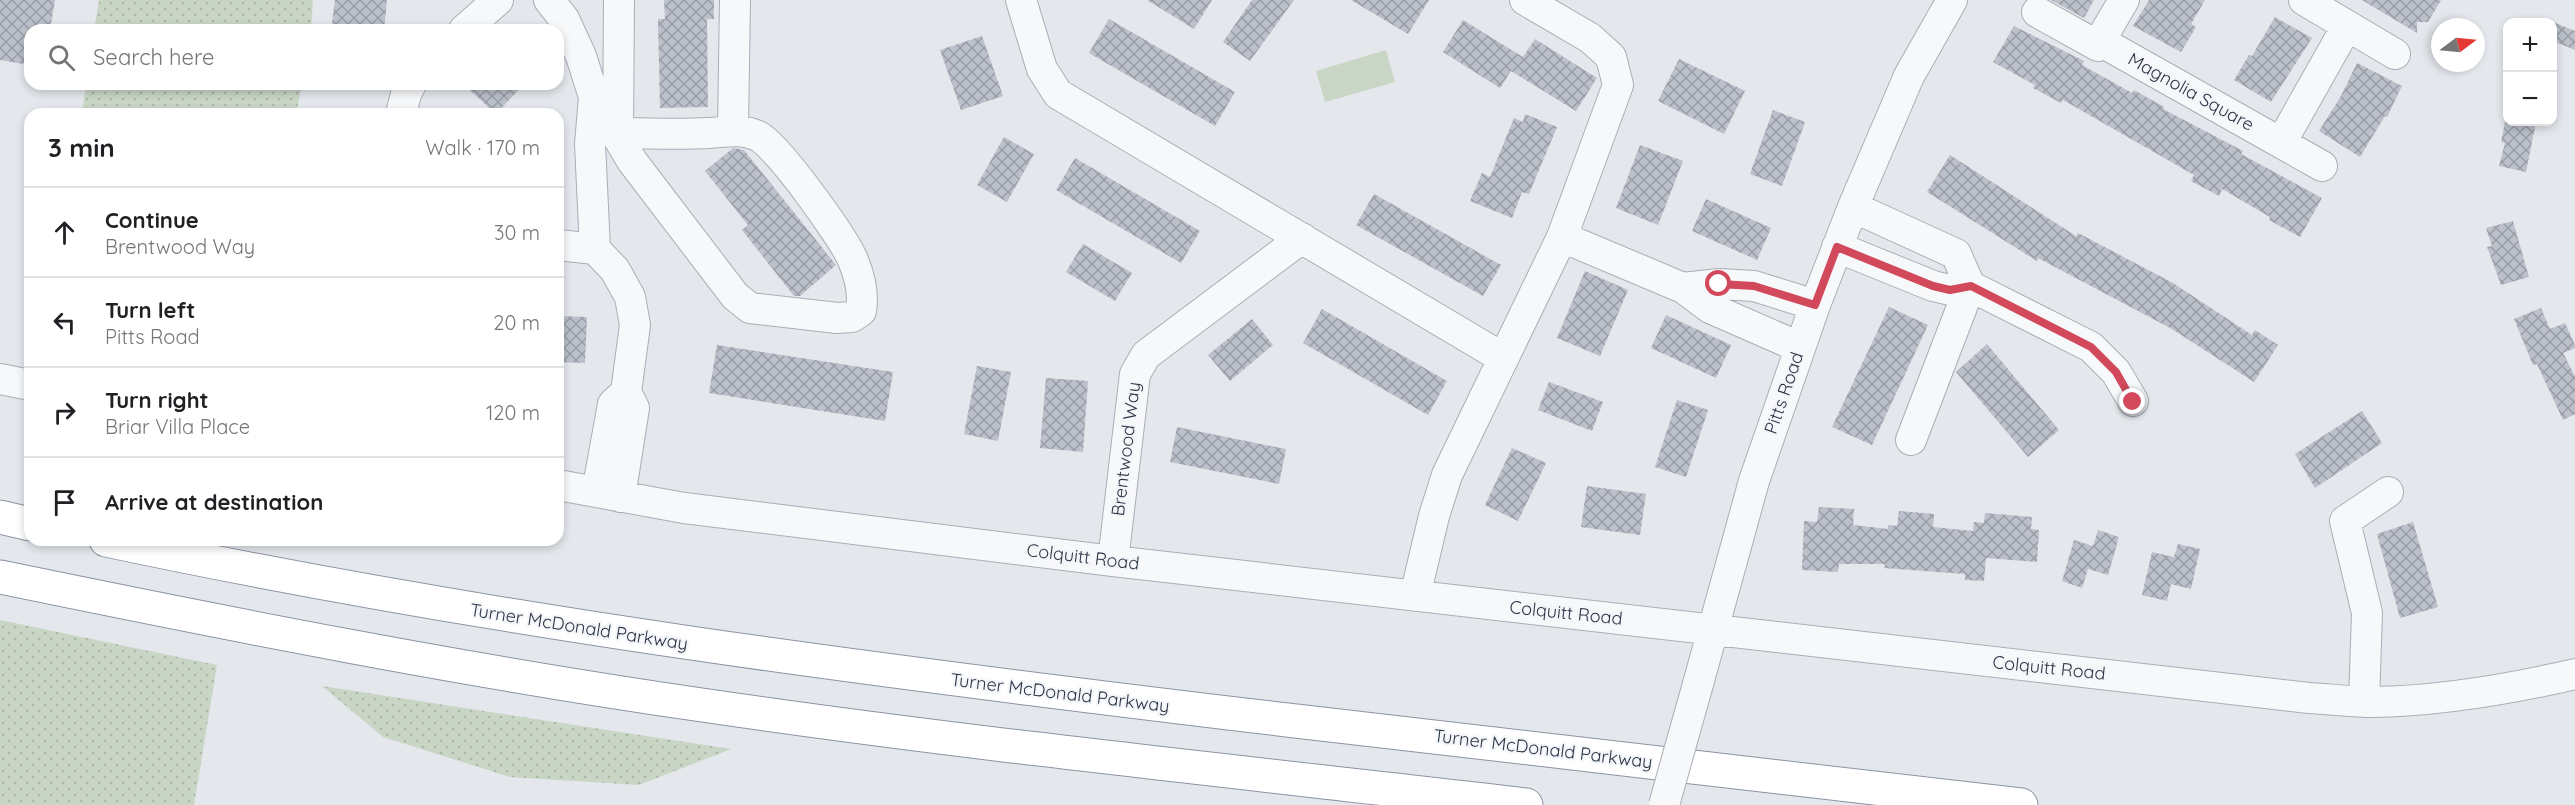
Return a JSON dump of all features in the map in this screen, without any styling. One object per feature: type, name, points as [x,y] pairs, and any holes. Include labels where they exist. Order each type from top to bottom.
[{"type":"highway","points":[[0,518],[24,523]]},
{"type":"highway","name":"Turner McDonald Parkway","points":[[135,546],[286,577],[426,602],[706,647],[992,685],[2021,805]]},
{"type":"highway","points":[[0,576],[414,658],[699,705],[965,740],[1526,805]]},
{"type":"street","points":[[471,24],[498,0]]},
{"type":"street","points":[[549,0],[564,19],[581,56],[594,97],[618,133],[632,160],[735,296],[750,308],[837,318],[852,317],[861,311],[863,302],[860,285],[852,259],[842,238],[779,155],[759,136],[733,129],[709,133],[618,133]]},
{"type":"street","points":[[618,133],[619,0]]},
{"type":"street","points":[[733,129],[735,0]]},
{"type":"street","points":[[1021,0],[1042,69],[1058,94],[1503,358]]},
{"type":"street","points":[[1415,596],[1434,516],[1447,475],[1562,237],[1618,85],[1611,57],[1590,38],[1525,0]]},
{"type":"street","name":"Pitts Road","points":[[1664,805],[1754,481],[1799,347],[1853,207],[1909,76],[1952,0]]},
{"type":"street","points":[[2100,42],[2124,0]]},
{"type":"street","points":[[2304,0],[2395,54]]},
{"type":"street","name":"Magnolia Square","points":[[2037,12],[2098,46],[2100,42],[2322,166]]},
{"type":"street","points":[[2281,143],[2347,26]]},
{"type":"street","points":[[402,108],[408,90]]},
{"type":"street","points":[[594,97],[590,144],[595,249]]},
{"type":"street","points":[[1853,207],[1956,254],[1971,286],[1911,440]]},
{"type":"street","points":[[1562,237],[1683,288],[1710,308],[1799,347]]},
{"type":"street","name":"Brentwood Way","points":[[1113,561],[1135,374],[1146,355],[1302,238]]},
{"type":"street","points":[[564,246],[595,249],[615,270],[630,297],[635,325],[626,392],[634,408],[608,494]]},
{"type":"street","points":[[1837,247],[1933,286],[1950,290],[1971,286],[2091,347],[2116,372],[2133,402]]},
{"type":"street","points":[[1683,288],[1719,284],[1754,286],[1815,305]]},
{"type":"street","points":[[0,379],[24,384]]},
{"type":"street","name":"Colquitt Road","points":[[564,486],[684,508],[1113,561],[2309,698],[2364,702],[2417,700],[2527,684],[2575,674]]},
{"type":"street","points":[[2364,702],[2367,613],[2345,521],[2388,492]]},
{"type":"green space","points":[[99,0],[313,0],[311,24],[95,24]]},
{"type":"green space","points":[[1386,50],[1395,82],[1325,102],[1316,71]]},
{"type":"green space","points":[[85,90],[301,90],[297,108],[83,108]]},
{"type":"green space","points":[[0,620],[217,665],[194,805],[0,805]]},
{"type":"green space","points":[[322,686],[731,749],[639,785],[510,777],[383,737]]},
{"type":"building","points":[[0,0],[55,0],[51,24],[24,24],[24,64],[0,60]]},
{"type":"building","points":[[335,0],[387,0],[385,24],[332,24]]},
{"type":"building","points":[[664,0],[714,0],[714,19],[707,19],[708,107],[660,108],[658,19],[665,19]]},
{"type":"building","points":[[1147,0],[1212,0],[1194,29]]},
{"type":"building","points":[[1252,0],[1294,0],[1250,61],[1223,42]]},
{"type":"building","points":[[1351,0],[1429,0],[1408,34]]},
{"type":"building","points":[[2051,0],[2094,0],[2084,18]]},
{"type":"building","points":[[2149,0],[2205,0],[2191,24],[2196,27],[2181,52],[2133,26]]},
{"type":"building","points":[[2362,0],[2441,0],[2428,22],[2417,22],[2417,33]]},
{"type":"building","points":[[2275,17],[2312,38],[2271,102],[2234,80],[2249,55],[2252,56]]},
{"type":"building","points":[[1109,19],[1235,92],[1215,126],[1089,53]]},
{"type":"building","points":[[1463,20],[1523,57],[1535,39],[1597,78],[1576,111],[1511,71],[1500,88],[1443,52]]},
{"type":"building","points":[[2557,24],[2575,31],[2575,50],[2557,43]]},
{"type":"building","points":[[2014,26],[2084,61],[2082,65],[2132,93],[2134,90],[2164,107],[2163,109],[2243,151],[2241,154],[2322,198],[2300,237],[2222,189],[2219,196],[2191,181],[2194,175],[2063,100],[2061,103],[2033,88],[2035,85],[1993,62]]},
{"type":"building","points":[[982,36],[1003,96],[961,110],[940,50]]},
{"type":"building","points":[[1679,59],[1745,91],[1724,134],[1658,101]]},
{"type":"building","points":[[2357,63],[2402,86],[2387,117],[2385,116],[2360,157],[2319,131],[2341,96]]},
{"type":"building","points":[[470,90],[518,90],[502,108],[489,108]]},
{"type":"building","points":[[1773,110],[1805,122],[1782,186],[1750,174]]},
{"type":"building","points":[[1525,114],[1557,127],[1529,194],[1522,192],[1512,218],[1470,201],[1482,173],[1490,177],[1514,118],[1523,122]]},
{"type":"building","points":[[2504,126],[2535,126],[2526,172],[2499,166],[2505,143],[2501,142]]},
{"type":"building","points":[[1004,137],[1034,154],[1007,202],[977,185]]},
{"type":"building","points":[[1640,145],[1683,161],[1658,225],[1616,208]]},
{"type":"building","points":[[733,148],[744,150],[836,265],[800,296],[794,296],[742,230],[748,225],[705,171]]},
{"type":"building","points":[[1950,155],[2076,236],[2078,233],[2173,283],[2252,335],[2255,330],[2278,345],[2254,382],[2172,329],[2038,258],[2037,261],[1927,192]]},
{"type":"building","points":[[1075,158],[1200,231],[1181,263],[1056,190]]},
{"type":"building","points":[[1374,194],[1501,265],[1483,296],[1356,225]]},
{"type":"building","points":[[1706,199],[1771,228],[1757,260],[1692,231]]},
{"type":"building","points":[[2513,221],[2529,277],[2501,285],[2487,247],[2492,246],[2486,228]]},
{"type":"building","points":[[1083,244],[1132,273],[1115,301],[1066,272]]},
{"type":"building","points":[[1585,271],[1628,290],[1600,356],[1557,338]]},
{"type":"building","points":[[1889,307],[1928,325],[1872,445],[1832,427]]},
{"type":"building","points":[[2541,308],[2550,329],[2565,323],[2575,345],[2575,348],[2563,353],[2575,376],[2575,414],[2563,420],[2537,364],[2533,365],[2514,319]]},
{"type":"building","points":[[1322,309],[1447,381],[1428,415],[1303,343]]},
{"type":"building","points":[[1666,315],[1731,345],[1716,378],[1651,348]]},
{"type":"building","points":[[564,316],[587,317],[585,363],[564,362]]},
{"type":"building","points":[[1252,319],[1273,345],[1230,381],[1208,355]]},
{"type":"building","points":[[1987,344],[2059,430],[2028,457],[1956,372]]},
{"type":"building","points":[[717,345],[893,372],[885,421],[709,393]]},
{"type":"building","points":[[977,366],[1011,372],[998,441],[964,434]]},
{"type":"building","points":[[1046,378],[1088,381],[1083,452],[1040,448]]},
{"type":"building","points":[[1549,382],[1603,402],[1592,431],[1538,410]]},
{"type":"building","points":[[1677,400],[1708,410],[1686,477],[1655,467]]},
{"type":"building","points":[[2362,411],[2382,443],[2315,488],[2295,454]]},
{"type":"building","points":[[1177,427],[1286,449],[1279,484],[1170,462]]},
{"type":"building","points":[[1512,448],[1546,463],[1518,521],[1485,505]]},
{"type":"building","points":[[1587,486],[1646,494],[1640,535],[1581,527]]},
{"type":"building","points":[[1819,507],[1854,509],[1853,525],[1888,529],[1888,525],[1897,526],[1899,511],[1934,514],[1933,527],[1973,531],[1974,522],[1984,523],[1985,513],[2032,517],[2031,529],[2039,530],[2037,562],[1986,558],[1984,581],[1965,580],[1965,574],[1884,568],[1885,564],[1839,564],[1838,572],[1802,570],[1804,521],[1817,522]]},
{"type":"building","points":[[2413,522],[2438,607],[2400,618],[2377,534]]},
{"type":"building","points":[[2098,530],[2119,537],[2108,575],[2088,569],[2082,588],[2062,581],[2074,540],[2093,546]]},
{"type":"building","points":[[2178,544],[2200,549],[2191,589],[2171,584],[2167,601],[2142,595],[2152,552],[2174,557]]},
{"type":"route","points":[[1719,284],[1754,286],[1815,305],[1837,247],[1933,286],[1950,290],[1971,286],[2091,347],[2116,372],[2133,402]]}]
